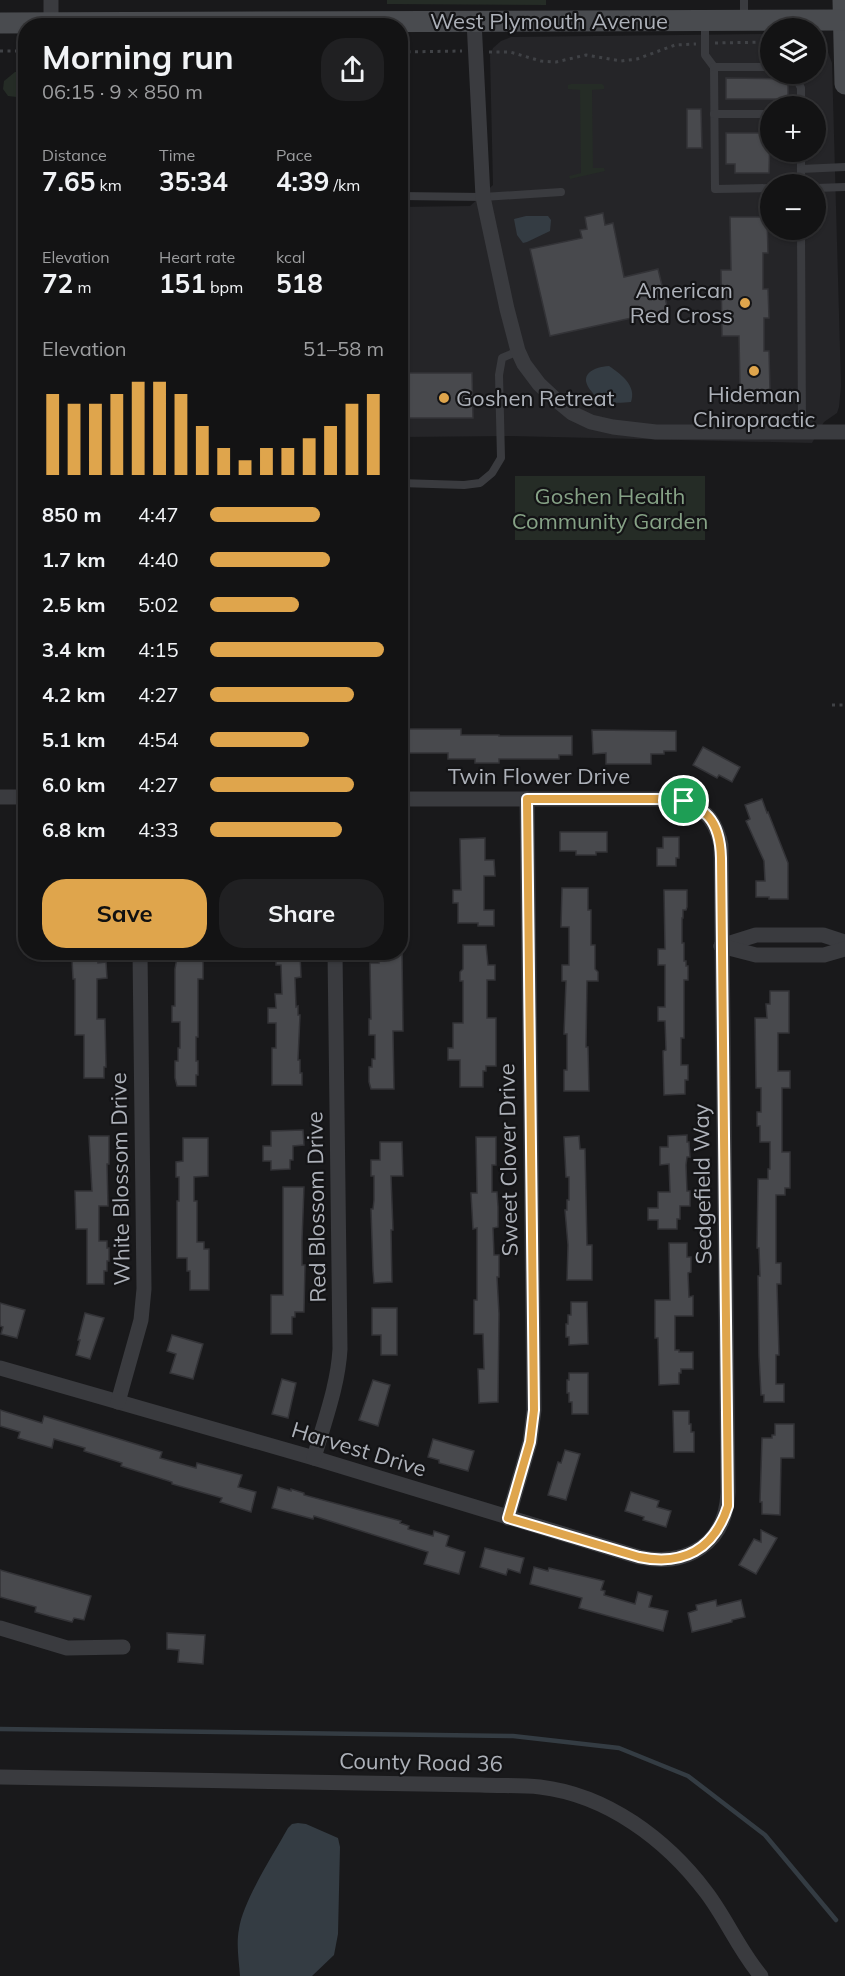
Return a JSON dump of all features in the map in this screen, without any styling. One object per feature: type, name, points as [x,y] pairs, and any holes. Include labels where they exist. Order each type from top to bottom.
[{"type":"main road","name":"West Plymouth Avenue","points":[[408,21],[705,21],[744,10],[844,13]]},
{"type":"main road","points":[[844,13],[845,84]]},
{"type":"main road","name":"West Plymouth Avenue","points":[[0,23],[18,23]]},
{"type":"street","points":[[51,0],[51,18]]},
{"type":"street","points":[[474,21],[483,197],[507,309],[519,351],[524,364],[539,384],[572,413],[591,422],[612,427],[656,432],[845,432]]},
{"type":"street","points":[[0,797],[18,797]]},
{"type":"street","name":"Twin Flower Drive","points":[[408,799],[668,799],[695,805],[709,816]]},
{"type":"street","name":"Sweet Clover Drive","points":[[508,1518],[530,1442],[534,1410],[527,799]]},
{"type":"street","name":"Sedgefield Way","points":[[704,1546],[724,1519],[728,1506],[721,845],[718,832],[709,816]]},
{"type":"street","points":[[721,946],[756,935],[823,935],[845,942]]},
{"type":"street","points":[[721,946],[756,955],[824,955],[845,949]]},
{"type":"street","name":"White Blossom Drive","points":[[118,1402],[141,1320],[144,1289],[140,960]]},
{"type":"street","name":"Red Blossom Drive","points":[[314,1458],[334,1390],[340,1349],[335,960]]},
{"type":"street","name":"Harvest Drive","points":[[0,1368],[314,1458],[654,1560],[679,1558],[704,1546]]},
{"type":"street","points":[[0,1628],[68,1648],[123,1647]]},
{"type":"street","name":"County Road 36","points":[[0,1777],[481,1785],[540,1787],[570,1793],[604,1806],[640,1827],[672,1852],[706,1892],[761,1976]]},
{"type":"lane","points":[[705,21],[705,55],[714,68],[715,189],[760,188]]},
{"type":"lane","points":[[714,68],[760,68]]},
{"type":"lane","points":[[714,114],[760,114]]},
{"type":"lane","points":[[801,162],[801,174]]},
{"type":"lane","points":[[801,169],[845,167]]},
{"type":"lane","points":[[826,188],[845,187]]},
{"type":"lane","points":[[408,196],[483,197],[561,192]]},
{"type":"lane","points":[[801,240],[802,431]]},
{"type":"lane","points":[[408,483],[464,485],[480,483],[492,472],[501,458],[499,375],[502,358],[519,351]]},
{"type":"path","points":[[408,52],[510,52],[541,61],[556,62],[586,55],[621,61],[637,59],[675,45],[760,42]]},
{"type":"path","points":[[0,51],[18,51]]},
{"type":"path","points":[[832,705],[845,705]]},
{"type":"shaded area","points":[[760,34],[760,84],[826,84],[826,47],[832,63],[841,386],[837,413],[824,422],[812,443],[511,436],[408,437],[408,207],[470,206],[493,185],[490,55],[493,48],[501,41],[511,37]]},
{"type":"shaded area","points":[[526,216],[548,216],[551,220],[550,231],[523,243],[517,235],[514,219]]},
{"type":"shaded area","points":[[609,366],[630,386],[631,402],[601,401],[588,386],[586,381],[589,373],[597,368]]},
{"type":"shaded area","points":[[298,1823],[306,1824],[338,1838],[340,1847],[338,1934],[334,1955],[312,1976],[240,1976],[238,1935],[246,1905],[288,1828]]},
{"type":"green space","points":[[387,0],[546,0],[546,5],[387,4]]},
{"type":"green space","points":[[18,72],[18,97],[8,96],[3,89],[4,81]]},
{"type":"green space","points":[[602,84],[604,86],[604,89],[592,90],[593,168],[604,168],[605,171],[570,179],[569,176],[581,173],[580,90],[568,89],[568,85]]},
{"type":"green space","name":"Goshen Health Community Garden","points":[[515,476],[705,476],[705,540],[515,540]]},
{"type":"building","points":[[726,78],[760,79],[760,84],[788,84],[788,96],[726,99]]},
{"type":"building","points":[[687,109],[701,109],[702,148],[687,148]]},
{"type":"building","points":[[726,133],[760,133],[760,162],[769,162],[769,173],[735,173],[735,164],[726,164]]},
{"type":"building","points":[[603,213],[605,225],[613,223],[624,277],[658,269],[668,310],[550,336],[530,249],[582,238],[580,230],[587,229],[585,217]]},
{"type":"building","points":[[730,217],[760,217],[760,240],[768,240],[768,253],[763,253],[763,289],[768,289],[769,318],[764,318],[764,351],[769,351],[770,390],[740,390],[739,336],[722,336],[721,270],[731,270]]},
{"type":"building","name":"Goshen Retreat","points":[[408,373],[472,373],[473,418],[408,418]]},
{"type":"building","points":[[408,729],[461,729],[461,735],[572,736],[572,755],[559,755],[559,759],[499,759],[499,763],[475,763],[475,759],[448,759],[448,753],[408,753]]},
{"type":"building","points":[[592,730],[676,731],[676,751],[651,754],[651,764],[606,764],[606,753],[593,754]]},
{"type":"building","points":[[703,747],[740,767],[732,782],[719,775],[717,778],[693,765]]},
{"type":"building","points":[[762,799],[788,863],[788,899],[756,897],[756,881],[765,881],[764,861],[746,821],[750,819],[745,805]]},
{"type":"building","points":[[560,832],[607,832],[607,852],[596,852],[596,855],[576,855],[576,851],[560,851]]},
{"type":"building","points":[[663,837],[679,837],[679,858],[676,858],[676,866],[657,866],[657,848],[663,848]]},
{"type":"building","points":[[485,838],[485,860],[494,860],[495,876],[484,876],[484,910],[494,910],[494,926],[458,923],[458,903],[453,903],[453,890],[461,890],[460,839]]},
{"type":"building","points":[[562,888],[588,888],[588,910],[591,910],[591,945],[595,945],[595,969],[598,972],[598,981],[587,981],[586,1047],[588,1047],[589,1091],[564,1091],[564,1070],[567,1070],[567,1034],[564,1034],[566,981],[562,981],[562,965],[569,965],[569,927],[561,927]]},
{"type":"building","points":[[664,890],[687,890],[687,907],[683,910],[682,918],[684,961],[688,966],[688,980],[684,980],[684,1038],[681,1038],[681,1065],[688,1065],[685,1094],[664,1095],[665,1021],[658,1021],[658,1007],[665,1007],[665,965],[658,965],[658,949],[665,949]]},
{"type":"building","points":[[463,945],[486,945],[488,965],[495,965],[495,980],[487,980],[487,1018],[496,1018],[496,1066],[486,1066],[486,1071],[483,1071],[483,1087],[460,1087],[460,1060],[448,1060],[448,1048],[453,1048],[453,1023],[463,1023],[463,981],[460,981],[460,972],[463,969]]},
{"type":"building","points":[[72,960],[106,962],[107,978],[97,979],[97,1019],[105,1019],[106,1067],[104,1067],[104,1078],[84,1078],[84,1035],[75,1035],[75,979],[73,979]]},
{"type":"building","points":[[177,960],[203,960],[203,979],[198,979],[196,1086],[177,1086],[175,1078],[175,1061],[178,1061],[178,1048],[180,1048],[180,1022],[172,1022],[172,1006],[175,1006]]},
{"type":"building","points":[[276,960],[300,960],[301,977],[295,978],[296,1007],[298,1006],[298,1015],[300,1015],[298,1060],[300,1060],[302,1085],[272,1085],[272,1048],[276,1048],[276,1023],[268,1023],[268,1008],[276,1008],[275,994],[282,994],[281,965],[276,965]]},
{"type":"building","points":[[379,960],[402,960],[403,1031],[393,1031],[394,1089],[371,1089],[369,1082],[369,1067],[372,1067],[372,1059],[375,1059],[375,1035],[369,1035],[370,963],[379,963]]},
{"type":"building","points":[[770,991],[789,991],[789,1033],[778,1033],[778,1071],[790,1071],[790,1088],[782,1088],[782,1152],[790,1152],[790,1188],[785,1188],[785,1195],[776,1195],[776,1263],[781,1263],[781,1284],[777,1284],[779,1355],[776,1355],[776,1384],[784,1384],[784,1402],[764,1402],[764,1395],[761,1395],[759,1356],[758,1179],[768,1179],[770,1142],[760,1142],[760,1126],[757,1126],[757,1112],[761,1112],[761,1088],[756,1088],[755,1018],[767,1018],[766,1004],[770,1004]]},
{"type":"building","points":[[303,1130],[304,1145],[293,1146],[293,1160],[290,1160],[290,1169],[271,1170],[271,1161],[263,1161],[263,1146],[271,1146],[271,1131]]},
{"type":"building","points":[[687,1135],[690,1157],[687,1157],[686,1165],[687,1191],[690,1191],[690,1206],[680,1206],[677,1229],[658,1229],[658,1220],[648,1220],[648,1208],[658,1208],[658,1192],[670,1192],[669,1164],[660,1165],[660,1147],[668,1147],[668,1136]]},
{"type":"building","points":[[89,1136],[109,1136],[108,1206],[99,1206],[99,1241],[107,1241],[107,1248],[109,1248],[104,1284],[87,1284],[87,1229],[76,1229],[75,1191],[92,1191]]},
{"type":"building","points":[[579,1136],[580,1149],[585,1149],[587,1245],[592,1245],[592,1280],[567,1280],[568,1245],[565,1210],[567,1210],[567,1200],[569,1200],[569,1177],[566,1177],[564,1137]]},
{"type":"building","points":[[476,1137],[496,1137],[496,1165],[492,1165],[492,1192],[497,1192],[498,1207],[498,1227],[493,1228],[494,1255],[499,1255],[499,1277],[497,1277],[498,1402],[479,1403],[478,1369],[484,1369],[483,1334],[474,1334],[474,1300],[477,1300],[477,1228],[473,1229],[471,1193],[477,1193]]},
{"type":"building","points":[[183,1138],[208,1138],[208,1176],[194,1177],[194,1201],[197,1201],[197,1242],[204,1242],[204,1249],[209,1249],[209,1290],[190,1290],[187,1258],[177,1258],[179,1177],[176,1177],[176,1162],[183,1161]]},
{"type":"building","points":[[380,1142],[402,1142],[403,1176],[391,1176],[392,1282],[374,1283],[371,1209],[373,1209],[374,1200],[374,1176],[371,1176],[371,1160],[380,1160]]},
{"type":"building","points":[[283,1187],[304,1187],[302,1265],[305,1265],[304,1312],[295,1312],[295,1317],[292,1317],[292,1334],[271,1334],[271,1295],[283,1295]]},
{"type":"building","points":[[669,1243],[687,1243],[687,1257],[691,1257],[691,1272],[688,1273],[689,1297],[693,1296],[693,1316],[675,1316],[675,1350],[693,1352],[693,1369],[681,1369],[679,1384],[659,1385],[655,1300],[670,1300]]},
{"type":"building","points":[[571,1302],[587,1302],[588,1344],[569,1345],[569,1337],[566,1337],[566,1324],[568,1324],[568,1315],[571,1315]]},
{"type":"building","points":[[0,1303],[25,1310],[17,1338],[1,1334],[3,1327],[0,1326]]},
{"type":"building","points":[[372,1308],[397,1308],[397,1355],[381,1355],[381,1335],[372,1335]]},
{"type":"building","points":[[85,1313],[104,1318],[90,1359],[76,1355]]},
{"type":"building","points":[[172,1335],[203,1344],[193,1379],[170,1373],[176,1354],[167,1351]]},
{"type":"building","points":[[569,1373],[588,1373],[588,1414],[572,1414],[572,1402],[569,1402],[569,1393],[567,1393]]},
{"type":"building","points":[[282,1379],[296,1383],[288,1418],[272,1414]]},
{"type":"building","points":[[373,1380],[390,1385],[378,1426],[359,1420]]},
{"type":"building","points":[[0,1410],[42,1423],[44,1416],[162,1452],[160,1458],[196,1468],[197,1463],[242,1475],[238,1487],[256,1492],[251,1512],[220,1502],[222,1498],[121,1466],[122,1463],[84,1451],[85,1448],[54,1439],[52,1448],[18,1438],[20,1432],[0,1426]]},
{"type":"building","points":[[673,1411],[689,1411],[689,1424],[691,1424],[691,1432],[694,1432],[694,1452],[674,1452]]},
{"type":"building","points":[[775,1424],[794,1424],[794,1458],[781,1458],[780,1515],[762,1514],[762,1502],[760,1502],[762,1438],[772,1438],[772,1435],[775,1435]]},
{"type":"building","points":[[433,1439],[474,1451],[468,1471],[439,1463],[439,1460],[428,1457]]},
{"type":"building","points":[[565,1450],[580,1454],[566,1500],[548,1495],[558,1462],[561,1463]]},
{"type":"building","points":[[278,1487],[401,1521],[400,1523],[409,1526],[408,1529],[433,1536],[434,1531],[449,1536],[446,1546],[465,1552],[459,1574],[424,1564],[428,1552],[314,1516],[313,1519],[272,1508]]},
{"type":"building","points":[[631,1492],[659,1501],[657,1507],[671,1511],[666,1527],[643,1520],[644,1517],[625,1511]]},
{"type":"building","points":[[761,1530],[777,1538],[756,1574],[739,1565],[754,1539],[761,1542]]},
{"type":"building","points":[[485,1548],[524,1558],[520,1573],[508,1569],[506,1575],[480,1567]]},
{"type":"building","points":[[534,1567],[548,1571],[549,1568],[604,1581],[601,1590],[605,1591],[604,1595],[635,1604],[638,1592],[652,1596],[649,1607],[668,1611],[663,1631],[579,1608],[582,1598],[530,1584]]},
{"type":"building","points":[[0,1570],[91,1596],[84,1620],[74,1618],[72,1622],[49,1616],[35,1612],[36,1607],[0,1597]]},
{"type":"building","points":[[716,1600],[717,1606],[741,1600],[745,1617],[692,1632],[688,1613],[697,1610],[696,1605]]},
{"type":"building","points":[[167,1633],[205,1635],[203,1664],[178,1662],[179,1650],[167,1649]]},
{"type":"waterway","points":[[0,1729],[513,1736],[619,1748],[688,1776],[765,1835],[836,1920]]},
{"type":"place","name":"American Red Cross","points":[[745,303]]},
{"type":"place","name":"Hideman Chiropractic","points":[[754,371]]},
{"type":"place","name":"Goshen Retreat","points":[[444,398]]},
{"type":"route","points":[[527,799],[684,801],[695,805],[709,816],[718,832],[721,845],[728,1506],[718,1529],[704,1546],[679,1558],[654,1560],[508,1518],[530,1442],[534,1410],[527,799]]}]
